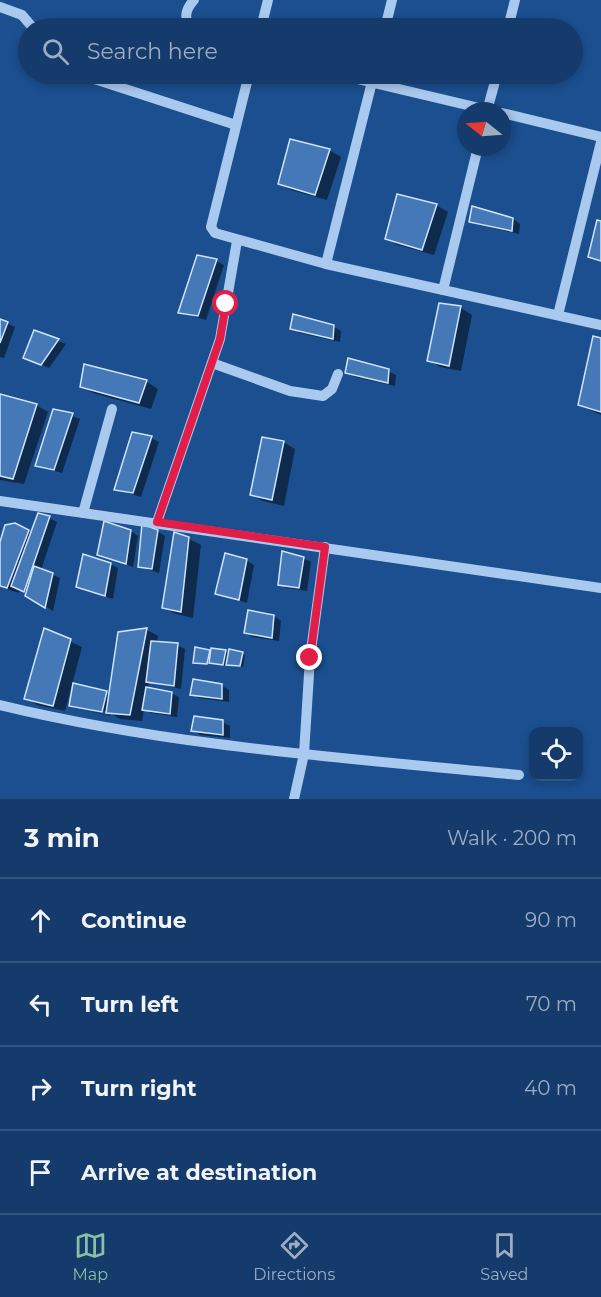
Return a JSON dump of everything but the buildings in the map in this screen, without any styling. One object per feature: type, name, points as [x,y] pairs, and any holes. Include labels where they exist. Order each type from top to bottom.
[{"type":"street","points":[[185,18],[186,8],[194,0]]},
{"type":"street","points":[[264,18],[268,0]]},
{"type":"street","points":[[388,18],[392,0]]},
{"type":"street","points":[[510,18],[515,0]]},
{"type":"street","points":[[0,7],[25,18]]},
{"type":"street","points":[[110,84],[236,125]]},
{"type":"street","points":[[246,84],[211,227],[215,233],[326,264],[601,325]]},
{"type":"street","points":[[326,264],[371,84]]},
{"type":"street","points":[[394,84],[457,102]]},
{"type":"street","points":[[491,102],[494,84]]},
{"type":"street","points":[[511,115],[601,137]]},
{"type":"street","points":[[558,315],[601,142]]},
{"type":"street","points":[[443,290],[476,156]]},
{"type":"street","points":[[157,522],[220,339],[237,241]]},
{"type":"street","points":[[212,363],[290,391],[323,396],[332,390],[339,374]]},
{"type":"street","points":[[83,513],[112,409]]},
{"type":"street","points":[[0,501],[601,588]]},
{"type":"street","points":[[294,799],[304,754],[310,658],[325,547]]},
{"type":"street","points":[[0,705],[75,723],[304,754],[519,775]]},
{"type":"route","points":[[226,304],[220,339],[157,522],[325,547],[310,658]]}]
